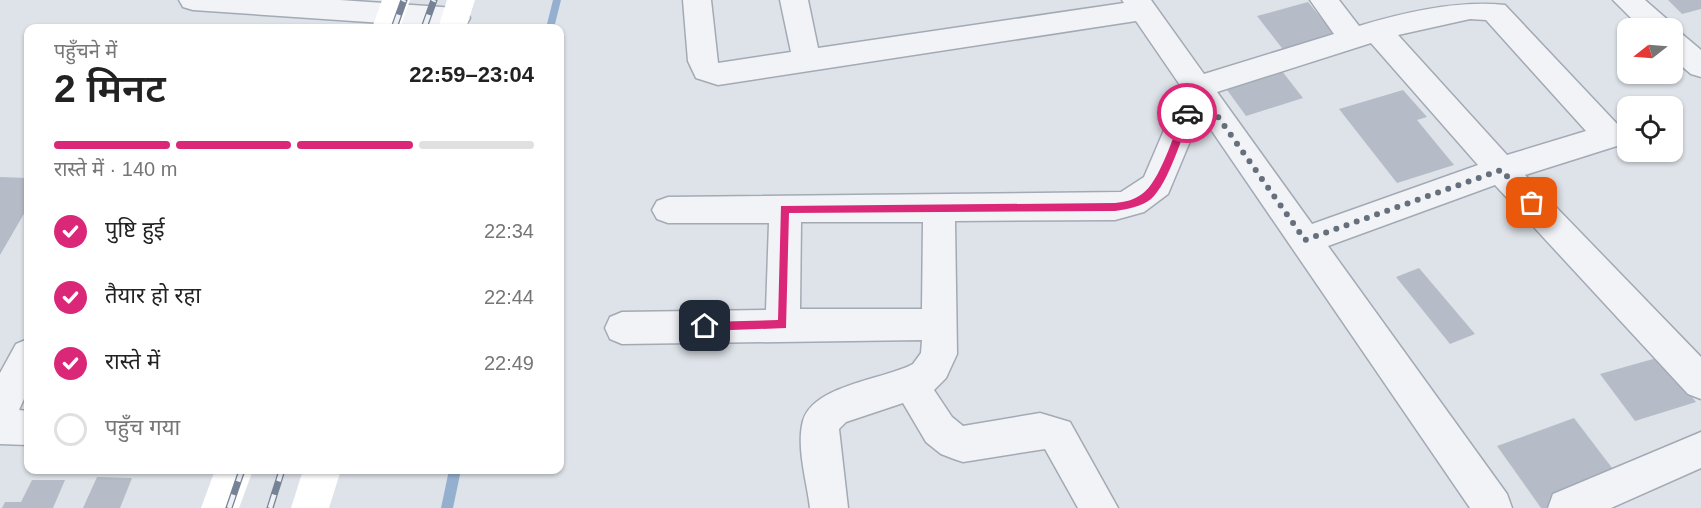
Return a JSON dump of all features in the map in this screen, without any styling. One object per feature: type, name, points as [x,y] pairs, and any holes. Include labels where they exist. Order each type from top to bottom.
[{"type":"main road","points":[[220,508],[233,474]]},
{"type":"main road","points":[[310,508],[321,474]]},
{"type":"street","points":[[193,0],[391,14],[456,16]]},
{"type":"street","points":[[697,0],[702,62],[706,70],[718,74],[807,62],[1140,5],[1493,508]]},
{"type":"street","points":[[794,0],[807,62]]},
{"type":"street","points":[[1324,0],[1365,35],[1501,170],[1701,382]]},
{"type":"street","points":[[1627,0],[1648,18]]},
{"type":"street","points":[[1197,87],[1365,35],[1444,6],[1479,6],[1495,12],[1609,136],[1501,170],[1305,240]]},
{"type":"street","points":[[1683,50],[1701,66]]},
{"type":"street","points":[[668,210],[1115,207],[1131,205],[1147,196],[1157,184],[1197,87]]},
{"type":"street","points":[[829,508],[820,441],[821,423],[834,409],[911,384],[926,376],[939,354],[939,208]]},
{"type":"street","points":[[783,325],[784,209]]},
{"type":"street","points":[[622,328],[939,324]]},
{"type":"street","points":[[0,410],[24,363]]},
{"type":"street","points":[[911,384],[942,434],[951,443],[963,444],[1040,430],[1057,434],[1099,508]]},
{"type":"street","points":[[0,427],[24,428]]},
{"type":"street","points":[[1567,508],[1701,450]]},
{"type":"building","points":[[1668,0],[1701,0],[1701,9],[1682,14]]},
{"type":"building","points":[[1308,2],[1337,37],[1285,52],[1257,16]]},
{"type":"building","points":[[1278,66],[1303,98],[1246,116],[1222,83]]},
{"type":"building","points":[[1403,90],[1427,117],[1417,120],[1454,165],[1397,183],[1339,109]]},
{"type":"building","points":[[0,177],[24,178],[24,214],[0,255]]},
{"type":"building","points":[[1419,268],[1475,334],[1450,344],[1396,277]]},
{"type":"building","points":[[1660,357],[1696,402],[1635,421],[1600,374]]},
{"type":"building","points":[[1574,418],[1622,481],[1550,508],[1541,508],[1497,446]]},
{"type":"building","points":[[97,477],[132,478],[120,508],[83,508]]},
{"type":"building","points":[[32,480],[65,480],[53,508],[2,508],[5,502],[21,502]]},
{"type":"waterway","points":[[551,24],[557,0]]},
{"type":"waterway","points":[[447,508],[454,474]]},
{"type":"railway","points":[[395,24],[404,0]]},
{"type":"railway","points":[[425,24],[434,0]]},
{"type":"railway","points":[[229,508],[241,474]]},
{"type":"railway","points":[[270,508],[281,474]]},
{"type":"way so far","points":[[1187,113],[1197,87],[1305,240],[1501,170],[1532,203]]},
{"type":"route","points":[[705,326],[783,325],[784,209],[1115,207],[1131,205],[1147,196],[1157,184],[1187,113]]}]
